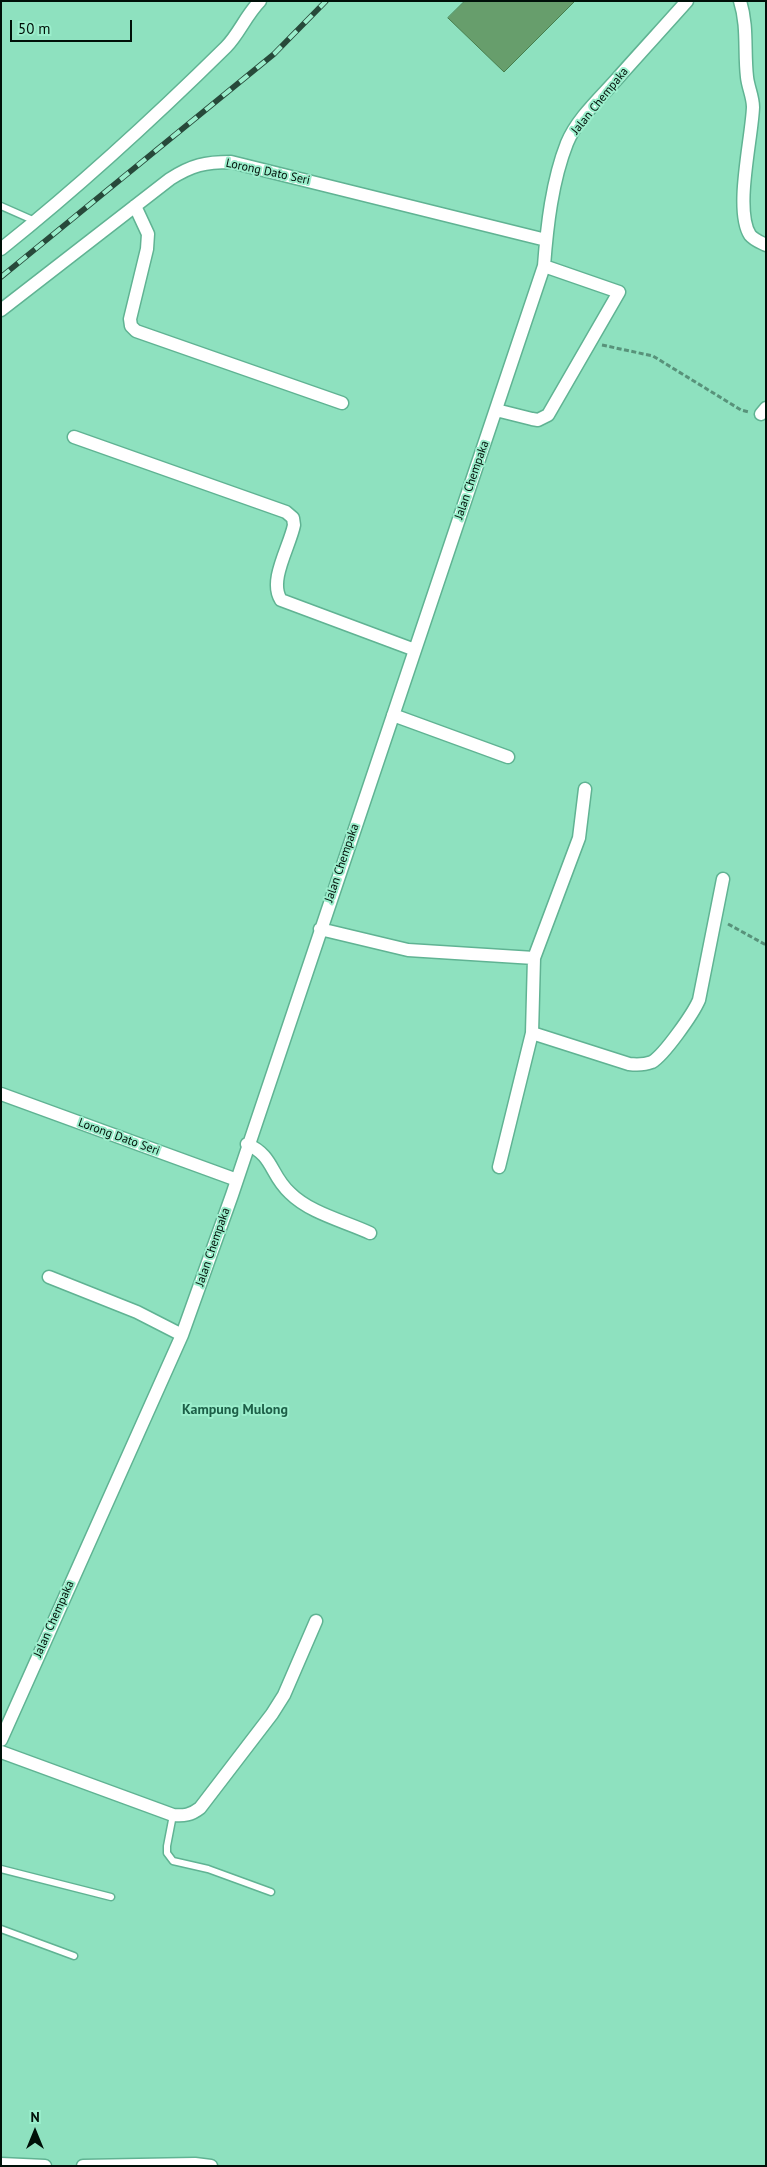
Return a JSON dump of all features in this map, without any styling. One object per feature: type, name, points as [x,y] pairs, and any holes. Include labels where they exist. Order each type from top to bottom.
[{"type":"street","points":[[1,249],[36,221],[120,147],[228,46],[249,13],[260,1]]},
{"type":"street","name":"Jalan Chempaka","points":[[1,1740],[182,1335],[544,266],[546,240],[559,169],[568,142],[598,100],[687,1]]},
{"type":"street","points":[[740,1],[745,16],[747,77],[753,104],[750,144],[742,195],[749,232],[754,239],[766,245]]},
{"type":"street","name":"Lorong Dato Seri","points":[[1,310],[188,167],[208,162],[231,162],[546,240]]},
{"type":"street","points":[[135,206],[148,234],[147,249],[130,319],[131,326],[136,331],[342,403]]},
{"type":"street","points":[[496,410],[538,420],[548,415],[619,292],[544,266]]},
{"type":"street","points":[[74,437],[286,512],[293,518],[294,525],[280,568],[277,584],[277,594],[281,600],[415,650]]},
{"type":"street","points":[[393,715],[508,757]]},
{"type":"street","points":[[499,1167],[532,1033],[534,958],[580,838],[585,789]]},
{"type":"street","points":[[532,1033],[629,1064],[641,1065],[653,1061],[693,1013],[699,1000],[722,879]]},
{"type":"street","points":[[320,929],[408,950],[534,958]]},
{"type":"street","name":"Lorong Dato Seri","points":[[1,1094],[236,1180]]},
{"type":"street","points":[[247,1144],[260,1150],[277,1178],[289,1193],[302,1204],[370,1233]]},
{"type":"street","points":[[49,1277],[137,1312],[182,1335]]},
{"type":"street","points":[[1,1752],[173,1815],[183,1816],[192,1814],[200,1808],[272,1714],[284,1695],[316,1621]]},
{"type":"street","points":[[1,2164],[45,2166]]},
{"type":"street","points":[[83,2166],[195,2164],[211,2166]]},
{"type":"lane","points":[[1,206],[36,221]]},
{"type":"lane","points":[[173,1815],[167,1846],[168,1853],[173,1861],[208,1869],[271,1892]]},
{"type":"lane","points":[[1,1869],[111,1897]]},
{"type":"lane","points":[[1,1929],[74,1956]]},
{"type":"path","points":[[589,342],[654,356],[741,410],[764,411]]},
{"type":"path","points":[[715,921],[730,924],[766,945]]},
{"type":"building","points":[[465,1],[575,1],[504,72],[448,18]]},
{"type":"railway","points":[[1,277],[274,54],[326,1]]},
{"type":"district","name":"Kampung Mulong","points":[[235,1410]]}]
